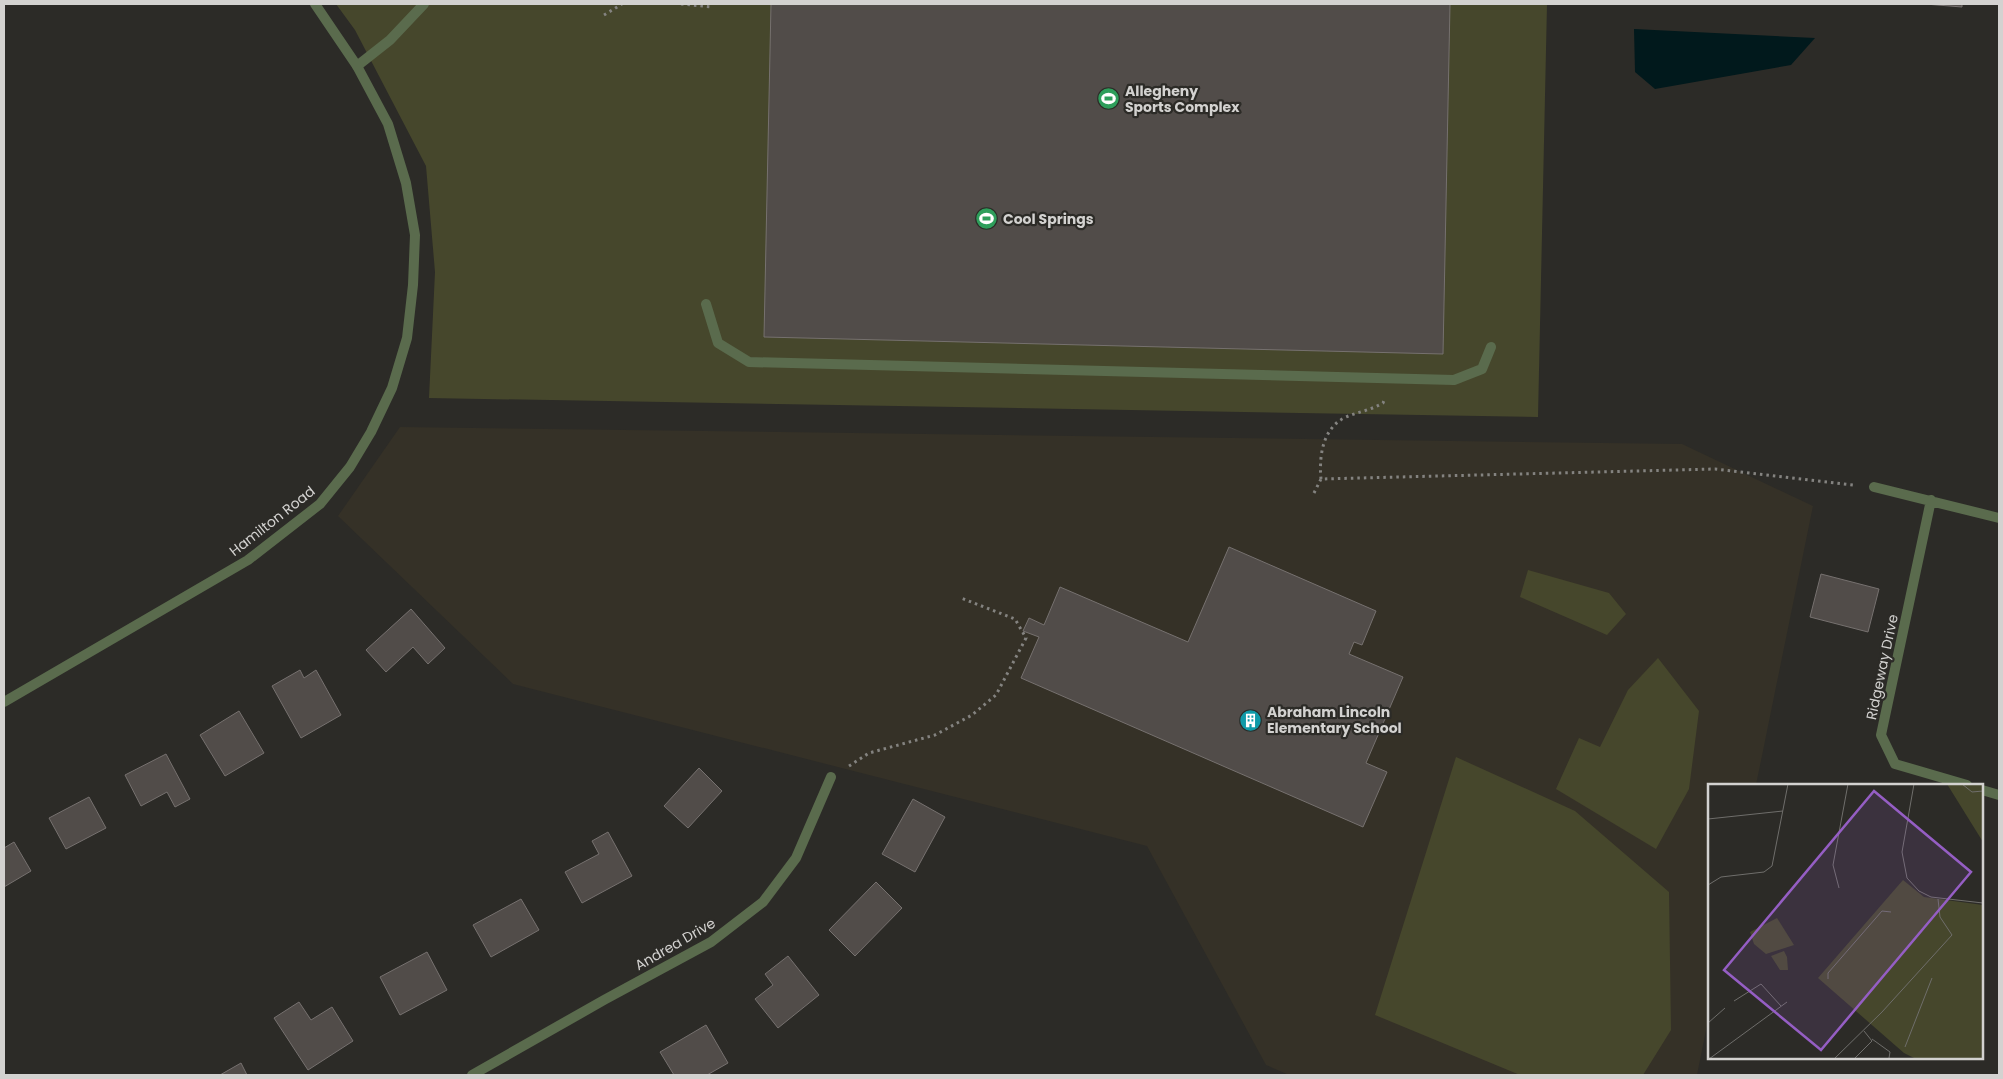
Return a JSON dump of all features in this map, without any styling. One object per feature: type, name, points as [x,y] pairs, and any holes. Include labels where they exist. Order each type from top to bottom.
[{"type":"street","name":"Hamilton Road","points":[[4,702],[248,560],[320,504],[350,467],[371,432],[392,388],[407,338],[415,235],[406,183],[388,124],[357,66],[314,4]]},
{"type":"street","points":[[357,66],[390,40],[424,4]]},
{"type":"street","points":[[706,304],[718,344],[749,362],[1454,380],[1482,369],[1490,347]]},
{"type":"street","points":[[1874,488],[1931,500],[1999,518]]},
{"type":"street","name":"Ridgeway Drive","points":[[1931,500],[1881,735],[1895,764],[1965,784]]},
{"type":"street","name":"Andrea Drive","points":[[472,1075],[711,942],[763,902],[796,858],[832,777]]},
{"type":"street","points":[[1983,790],[1999,795]]},
{"type":"path","points":[[604,15],[622,4]]},
{"type":"path","points":[[681,4],[713,7]]},
{"type":"path","points":[[1314,493],[1321,479],[1322,451],[1330,430],[1342,419],[1383,403],[1385,397]]},
{"type":"path","points":[[1321,479],[1715,469],[1874,488]]},
{"type":"path","points":[[832,777],[869,753],[935,735],[972,715],[996,695],[1026,638],[1015,619],[961,598]]},
{"type":"shaded area","points":[[400,427],[1682,444],[1813,506],[1756,784],[1708,784],[1708,1020],[1697,1075],[1289,1075],[1266,1065],[1147,846],[513,684],[338,516]]},
{"type":"green space","name":"Cool Springs","points":[[336,4],[1547,4],[1538,417],[429,398],[435,272],[426,166],[355,30]]},
{"type":"green space","points":[[1528,570],[1609,593],[1626,614],[1607,635],[1520,597]]},
{"type":"green space","points":[[1658,658],[1699,711],[1689,789],[1656,849],[1556,789],[1579,738],[1600,747],[1628,690]]},
{"type":"green space","points":[[1456,757],[1575,811],[1669,892],[1671,1030],[1643,1075],[1520,1075],[1375,1015]]},
{"type":"water","points":[[1634,29],[1815,38],[1791,65],[1655,89],[1635,72]]},
{"type":"building","name":"Allegheny Sports Complex","points":[[771,4],[1450,4],[1443,354],[764,337]]},
{"type":"building","points":[[1925,4],[1962,4],[1962,7]]},
{"type":"building","name":"Abraham Lincoln Elementary School","points":[[1229,547],[1376,611],[1362,645],[1354,642],[1349,654],[1403,677],[1366,763],[1387,772],[1363,827],[1021,678],[1039,637],[1023,631],[1029,618],[1044,625],[1060,587],[1188,642]]},
{"type":"building","points":[[1821,574],[1879,589],[1868,632],[1810,617]]},
{"type":"building","points":[[411,609],[445,648],[428,664],[413,647],[386,672],[366,650]]},
{"type":"building","points":[[300,670],[304,678],[316,670],[341,715],[301,738],[272,686]]},
{"type":"building","points":[[239,711],[264,753],[225,776],[200,735]]},
{"type":"building","points":[[166,754],[190,799],[175,807],[167,792],[141,806],[125,775]]},
{"type":"building","points":[[699,768],[722,791],[688,828],[664,806]]},
{"type":"building","points":[[89,797],[106,828],[66,849],[49,818]]},
{"type":"building","points":[[913,799],[945,817],[915,872],[882,854]]},
{"type":"building","points":[[608,832],[632,876],[582,903],[565,872],[599,854],[592,841]]},
{"type":"building","points":[[14,842],[31,871],[4,887],[4,848]]},
{"type":"building","points":[[876,882],[902,908],[855,956],[829,930]]},
{"type":"building","points":[[521,899],[539,930],[491,957],[473,925]]},
{"type":"building","points":[[427,952],[447,990],[400,1015],[380,977]]},
{"type":"building","points":[[788,956],[819,995],[778,1028],[755,999],[773,985],[765,974]]},
{"type":"building","points":[[299,1002],[311,1020],[332,1007],[353,1041],[308,1070],[274,1018]]},
{"type":"building","points":[[706,1025],[728,1063],[707,1075],[674,1075],[660,1052]]},
{"type":"building","points":[[241,1063],[247,1075],[220,1075]]},
{"type":"place","name":"Allegheny Sports Complex","points":[[1109,99]]},
{"type":"place","name":"Cool Springs","points":[[987,219]]},
{"type":"place","name":"Abraham Lincoln Elementary School","points":[[1251,720]]}]
